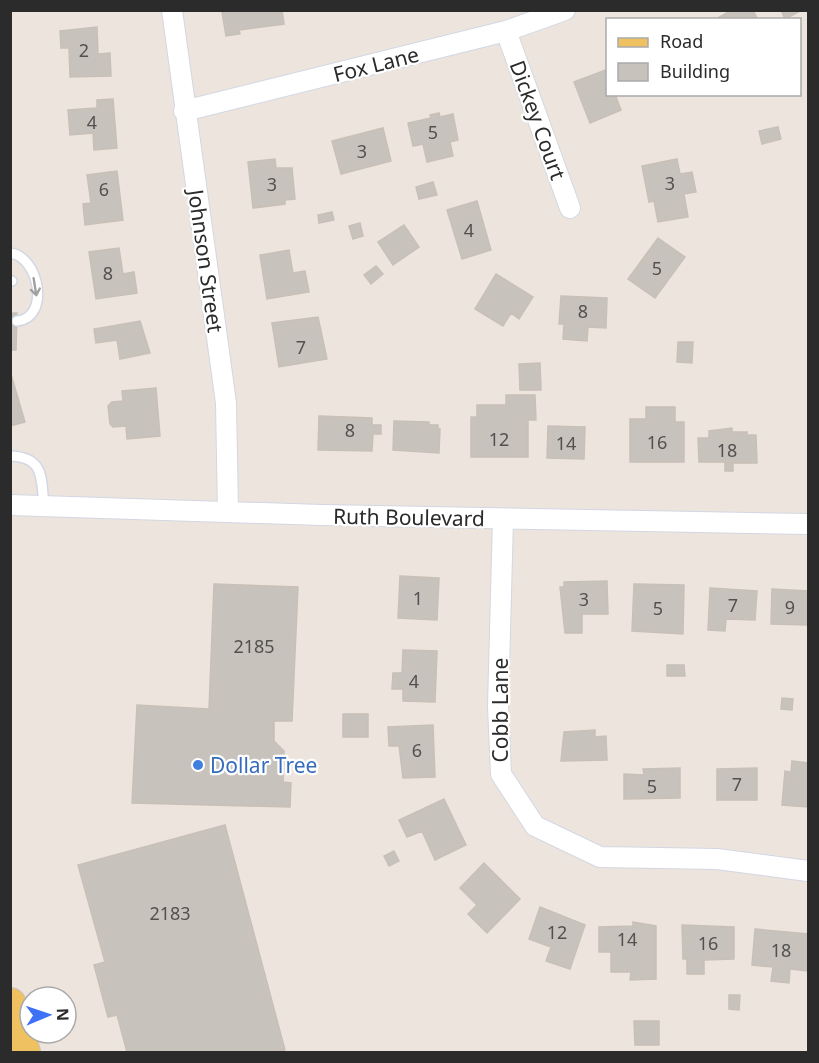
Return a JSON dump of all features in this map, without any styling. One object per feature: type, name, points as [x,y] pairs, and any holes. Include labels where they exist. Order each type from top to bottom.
[{"type":"main road","points":[[10,1004],[24,1053]]},
{"type":"street","name":"Johnson Street","points":[[172,10],[184,111],[226,403],[228,512]]},
{"type":"street","name":"Fox Lane","points":[[184,111],[506,32],[565,10]]},
{"type":"street","name":"Dickey Court","points":[[506,32],[570,208]]},
{"type":"street","name":"Ruth Boulevard","points":[[10,505],[502,519],[808,524]]},
{"type":"street","name":"Cobb Lane","points":[[502,519],[498,706],[501,774],[535,826],[600,857],[717,858],[808,871]]},
{"type":"lane","points":[[10,253],[24,258],[33,271],[37,289],[37,304],[33,312],[22,321],[16,321]]},
{"type":"lane","points":[[10,456],[28,456],[35,462],[41,480],[44,505]]},
{"type":"building","points":[[282,10],[284,24],[239,30],[240,34],[226,36],[222,12]]},
{"type":"building","points":[[732,10],[753,10],[757,18],[718,18]]},
{"type":"building","points":[[781,10],[802,10],[787,18],[785,18]]},
{"type":"building","points":[[97,27],[98,54],[110,53],[111,76],[70,77],[69,48],[61,48],[60,31]]},
{"type":"building","points":[[606,70],[606,96],[616,96],[621,110],[590,123],[574,82]]},
{"type":"building","points":[[113,99],[117,148],[94,150],[93,133],[70,135],[68,110],[97,108],[97,100]]},
{"type":"building","points":[[439,113],[440,117],[453,114],[458,140],[450,142],[453,156],[427,162],[423,144],[413,146],[408,123],[431,118],[430,115]]},
{"type":"building","points":[[778,127],[781,139],[762,144],[759,131]]},
{"type":"building","points":[[383,128],[391,161],[341,174],[332,141]]},
{"type":"building","points":[[275,159],[276,168],[292,168],[295,199],[285,200],[285,204],[253,208],[248,162]]},
{"type":"building","points":[[677,159],[680,174],[692,172],[696,192],[684,194],[688,217],[658,222],[654,201],[649,202],[642,166]]},
{"type":"building","points":[[117,171],[123,220],[85,225],[83,204],[91,203],[87,175]]},
{"type":"building","points":[[433,182],[437,195],[419,199],[416,187]]},
{"type":"building","points":[[477,201],[491,250],[462,259],[447,210]]},
{"type":"building","points":[[332,212],[334,220],[319,223],[318,215]]},
{"type":"building","points":[[360,223],[363,236],[353,239],[349,226]]},
{"type":"building","points":[[404,225],[419,247],[393,265],[378,242]]},
{"type":"building","points":[[658,238],[685,257],[655,298],[628,279]]},
{"type":"building","points":[[119,248],[123,274],[134,272],[137,293],[96,299],[89,252]]},
{"type":"building","points":[[289,250],[293,273],[305,271],[309,292],[267,299],[260,255]]},
{"type":"building","points":[[376,266],[383,274],[371,284],[364,275]]},
{"type":"building","points":[[496,274],[533,297],[519,319],[511,313],[503,326],[475,309]]},
{"type":"building","points":[[561,296],[607,298],[606,328],[588,327],[587,341],[563,339],[564,324],[559,324]]},
{"type":"building","points":[[10,313],[17,313],[16,350],[10,350]]},
{"type":"building","points":[[318,317],[327,359],[279,367],[272,323]]},
{"type":"building","points":[[140,321],[150,353],[120,359],[117,340],[96,343],[94,329]]},
{"type":"building","points":[[678,342],[693,342],[692,363],[677,362]]},
{"type":"building","points":[[540,363],[541,390],[520,390],[519,364]]},
{"type":"building","points":[[10,371],[25,422],[10,426]]},
{"type":"building","points":[[156,388],[160,436],[127,439],[126,426],[113,427],[110,424],[108,406],[112,402],[123,401],[122,391]]},
{"type":"building","points":[[506,395],[535,395],[536,420],[528,420],[528,457],[471,457],[471,417],[477,417],[477,405],[506,405]]},
{"type":"building","points":[[646,407],[675,407],[675,422],[684,422],[684,462],[630,462],[630,419],[646,419]]},
{"type":"building","points":[[319,416],[372,418],[372,425],[381,425],[381,434],[373,434],[372,451],[318,450]]},
{"type":"building","points":[[394,421],[429,422],[429,425],[438,425],[440,429],[439,453],[393,450]]},
{"type":"building","points":[[548,426],[585,427],[584,459],[547,458]]},
{"type":"building","points":[[732,428],[732,432],[747,432],[747,435],[756,435],[757,463],[733,463],[733,471],[725,471],[725,462],[699,462],[698,438],[709,438],[709,431]]},
{"type":"building","points":[[400,576],[439,578],[437,620],[398,618]]},
{"type":"building","points":[[607,581],[608,614],[582,614],[582,633],[565,633],[560,587],[564,587],[564,582]]},
{"type":"building","points":[[214,584],[298,587],[292,721],[274,721],[274,741],[284,751],[283,782],[291,783],[290,807],[132,803],[137,705],[209,709]]},
{"type":"building","points":[[634,584],[684,585],[683,634],[632,631]]},
{"type":"building","points":[[710,588],[757,591],[755,620],[726,619],[725,631],[708,630]]},
{"type":"building","points":[[772,589],[808,591],[808,625],[771,624]]},
{"type":"building","points":[[403,650],[437,651],[435,702],[403,701],[403,689],[392,689],[393,673],[402,673]]},
{"type":"building","points":[[667,665],[684,665],[685,676],[667,676]]},
{"type":"building","points":[[782,698],[793,699],[792,710],[781,709]]},
{"type":"building","points":[[343,714],[368,714],[368,737],[343,737]]},
{"type":"building","points":[[433,725],[435,777],[403,778],[399,746],[389,746],[388,727]]},
{"type":"building","points":[[595,730],[595,737],[606,736],[607,760],[561,761],[564,732]]},
{"type":"building","points":[[792,761],[808,763],[808,807],[782,805],[785,771],[791,772]]},
{"type":"building","points":[[680,768],[680,798],[624,799],[624,774],[644,775],[643,769]]},
{"type":"building","points":[[757,768],[757,800],[717,800],[717,769]]},
{"type":"building","points":[[444,799],[466,845],[435,860],[422,831],[407,837],[399,820]]},
{"type":"building","points":[[225,825],[285,1050],[276,1052],[127,1052],[117,1015],[108,1017],[94,965],[105,962],[78,865]]},
{"type":"building","points":[[394,851],[399,861],[389,866],[384,856]]},
{"type":"building","points":[[484,863],[520,899],[487,933],[468,914],[477,905],[460,888]]},
{"type":"building","points":[[540,907],[585,925],[570,969],[546,961],[551,947],[529,939]]},
{"type":"building","points":[[633,922],[656,926],[656,979],[630,980],[631,972],[611,972],[611,952],[599,952],[599,927],[633,926]]},
{"type":"building","points":[[682,925],[734,927],[734,959],[704,960],[704,974],[687,974],[687,959],[683,959]]},
{"type":"building","points":[[755,929],[808,934],[808,971],[790,969],[789,983],[771,981],[773,967],[752,965]]},
{"type":"building","points":[[729,995],[740,995],[739,1010],[729,1009]]},
{"type":"building","points":[[634,1021],[659,1021],[659,1045],[635,1045]]},
{"type":"place","name":"Dollar Tree","points":[[198,765]]}]
